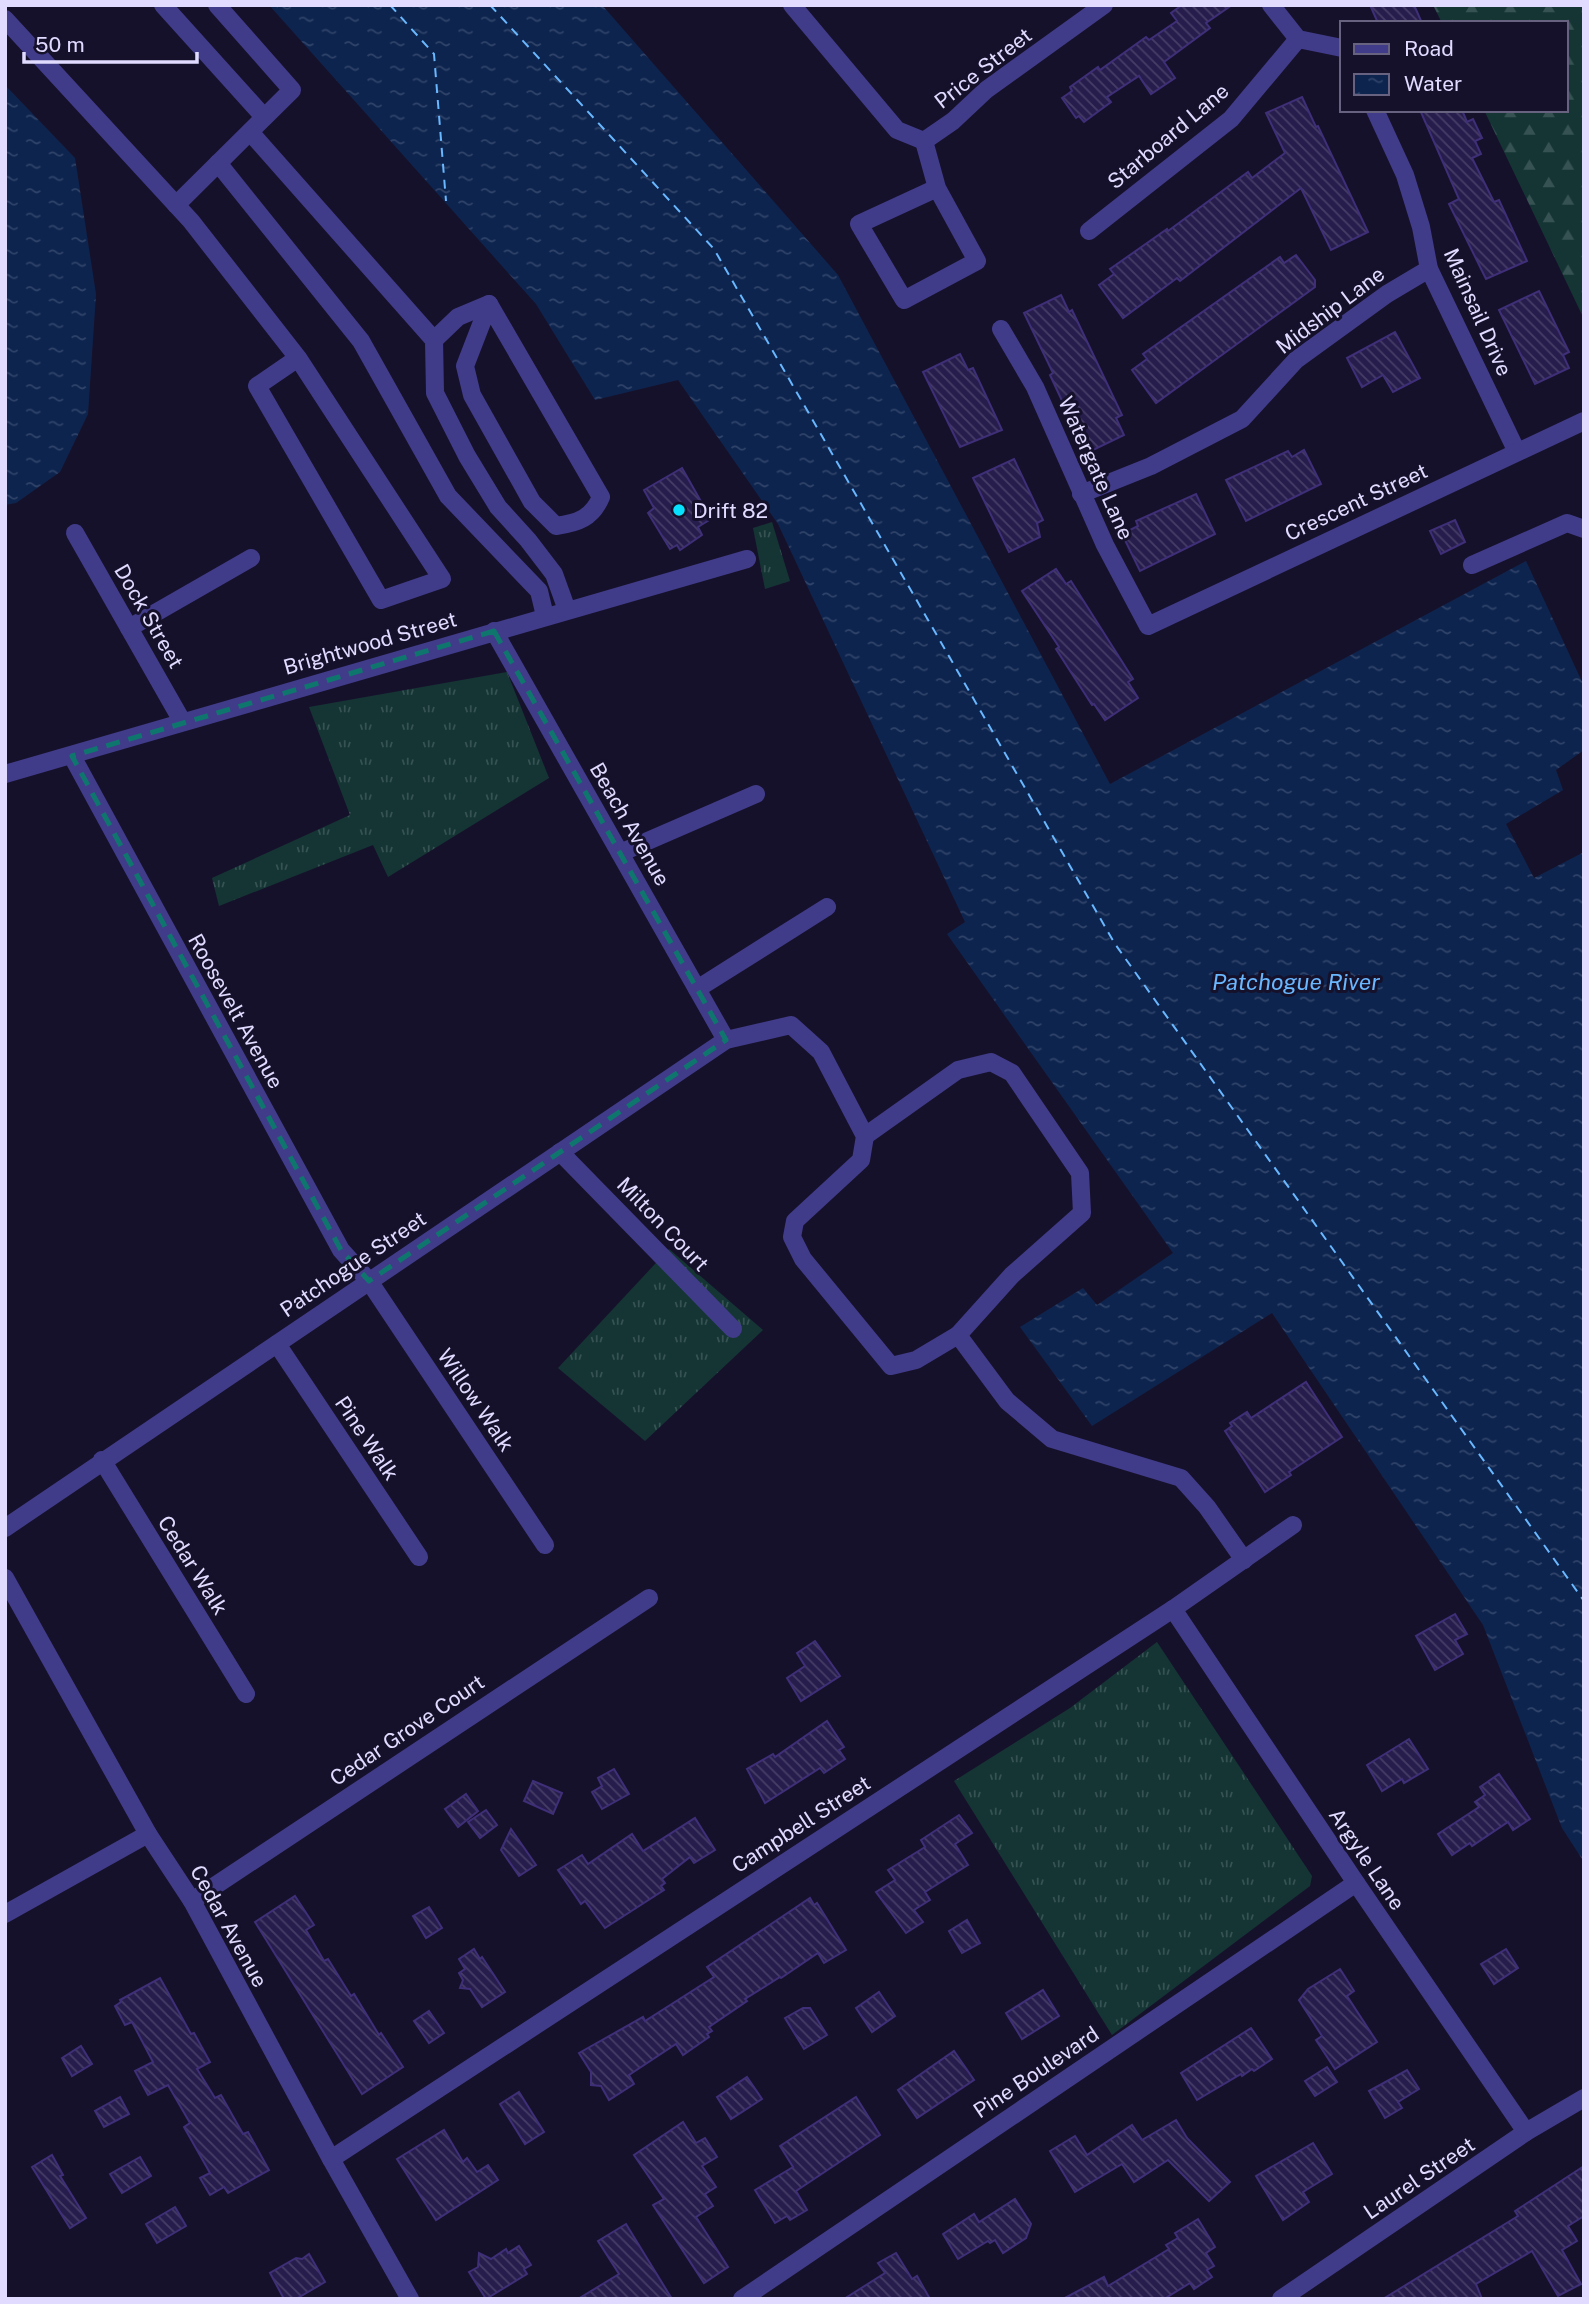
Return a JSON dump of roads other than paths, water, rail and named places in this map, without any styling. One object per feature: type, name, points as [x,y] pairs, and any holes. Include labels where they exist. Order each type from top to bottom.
[{"type":"street","points":[[163,5],[264,117]]},
{"type":"street","points":[[176,205],[292,90],[217,5]]},
{"type":"street","points":[[792,5],[897,130],[924,141],[937,188],[977,261],[904,300],[859,224],[937,188]]},
{"type":"street","name":"Price Street","points":[[924,141],[953,121],[986,90],[1104,5]]},
{"type":"street","points":[[1271,5],[1298,39],[1340,48]]},
{"type":"street","points":[[5,19],[176,205],[298,358],[442,579],[382,600],[257,386],[298,358]]},
{"type":"street","name":"Starboard Lane","points":[[1089,231],[1231,119],[1298,39]]},
{"type":"street","name":"Mainsail Drive","points":[[1376,112],[1405,175],[1421,227],[1429,269],[1517,452]]},
{"type":"street","points":[[250,132],[434,340],[435,393],[467,456],[498,507],[554,574],[566,610]]},
{"type":"street","points":[[218,163],[361,341],[448,496],[539,591],[545,616]]},
{"type":"street","name":"Midship Lane","points":[[1081,494],[1151,466],[1242,419],[1296,360],[1387,294],[1429,269]]},
{"type":"street","points":[[434,340],[458,317],[489,304]]},
{"type":"street","points":[[489,304],[601,497],[595,511],[577,523],[556,526],[532,502],[472,396],[465,366],[489,304]]},
{"type":"street","name":"Watergate Lane","points":[[1001,329],[1035,387],[1081,494],[1148,626]]},
{"type":"street","name":"Crescent Street","points":[[1148,626],[1584,421]]},
{"type":"street","points":[[1472,565],[1567,523],[1584,529]]},
{"type":"street","name":"Dock Street","points":[[75,534],[182,721]]},
{"type":"street","points":[[130,628],[250,558]]},
{"type":"street","name":"Brightwood Street","points":[[5,774],[747,559]]},
{"type":"street","name":"Beach Avenue","points":[[494,631],[726,1040]]},
{"type":"street","name":"Roosevelt Avenue","points":[[72,756],[341,1251],[369,1281]]},
{"type":"street","points":[[620,853],[756,794]]},
{"type":"street","points":[[697,989],[827,907]]},
{"type":"street","points":[[726,1040],[791,1025],[821,1052],[865,1136],[860,1160],[794,1221],[792,1237],[803,1259],[891,1366],[916,1360],[958,1335],[1012,1275],[1082,1213],[1080,1173],[1012,1073],[991,1062],[958,1070],[865,1136]]},
{"type":"street","name":"Patchogue Street","points":[[5,1528],[726,1040]]},
{"type":"street","name":"Milton Court","points":[[560,1152],[733,1329]]},
{"type":"street","name":"Willow Walk","points":[[369,1281],[545,1545]]},
{"type":"street","points":[[958,1335],[1007,1401],[1052,1439],[1181,1478],[1207,1507],[1244,1560]]},
{"type":"street","name":"Pine Walk","points":[[277,1344],[419,1557]]},
{"type":"street","name":"Cedar Walk","points":[[102,1460],[246,1694]]},
{"type":"street","name":"Campbell Street","points":[[331,2159],[1172,1609],[1293,1525]]},
{"type":"street","name":"Cedar Avenue","points":[[5,1578],[148,1834],[192,1901],[410,2299]]},
{"type":"street","name":"Cedar Grove Court","points":[[192,1901],[649,1598]]},
{"type":"street","name":"Argyle Lane","points":[[1172,1609],[1526,2132]]},
{"type":"street","points":[[5,1913],[148,1834]]},
{"type":"street","name":"Pine Boulevard","points":[[742,2299],[1356,1884]]},
{"type":"street","name":"Laurel Street","points":[[1281,2299],[1526,2132],[1584,2098]]},
{"type":"water","name":"Patchogue River","points":[[269,5],[602,5],[838,275],[1110,784],[1526,561],[1584,686],[1584,750],[1556,770],[1563,790],[1506,824],[1534,878],[1584,852],[1584,1862],[1562,1828],[1483,1625],[1272,1313],[1092,1426],[1020,1327],[1083,1288],[1097,1305],[1173,1253],[947,934],[965,922],[778,524],[678,380],[595,400],[536,304]]},
{"type":"water","points":[[5,85],[75,158],[96,294],[88,414],[60,472],[16,503],[5,505]]},
{"type":"place","name":"Drift 82","points":[[679,510]]}]
